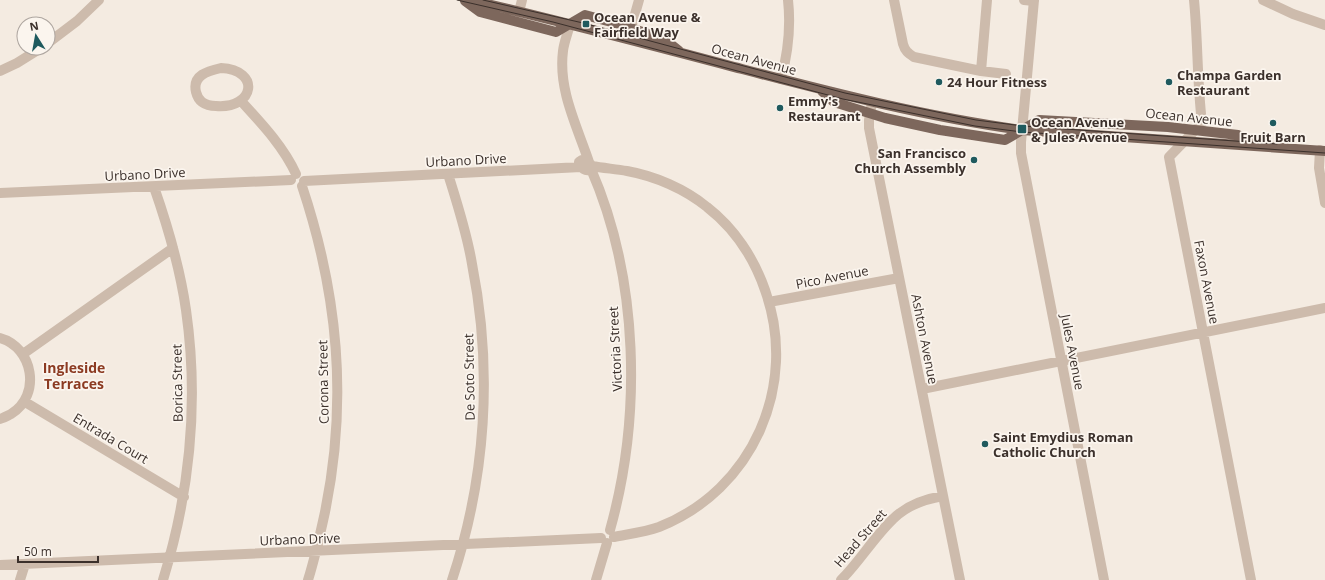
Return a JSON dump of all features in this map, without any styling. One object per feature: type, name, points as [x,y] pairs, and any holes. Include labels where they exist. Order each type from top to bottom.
[{"type":"main road","name":"Ocean Avenue","points":[[464,0],[480,12],[556,32],[585,15],[664,39],[682,53]]},
{"type":"main road","name":"Ocean Avenue","points":[[470,0],[570,24],[820,90],[961,120],[1022,130],[1185,140],[1323,151]]},
{"type":"main road","name":"Ocean Avenue","points":[[820,90],[834,102],[885,118],[940,130],[1005,140],[1038,120],[1168,127],[1238,135],[1256,146]]},
{"type":"street","points":[[56,37],[77,21],[99,0]]},
{"type":"street","points":[[519,12],[522,0]]},
{"type":"street","points":[[628,39],[639,0]]},
{"type":"street","points":[[781,80],[789,42],[790,24],[788,0]]},
{"type":"street","points":[[894,0],[904,49],[914,57],[981,71],[1006,74]]},
{"type":"street","points":[[981,71],[988,0]]},
{"type":"street","points":[[1024,0],[1034,0]]},
{"type":"street","name":"Jules Avenue","points":[[1034,0],[1021,153],[1104,580]]},
{"type":"street","name":"Faxon Avenue","points":[[1194,0],[1197,36],[1198,82],[1202,123],[1169,157],[1251,580]]},
{"type":"street","points":[[1263,0],[1293,14],[1325,25]]},
{"type":"street","name":"Victoria Street","points":[[570,24],[563,51],[562,63],[565,90],[588,166],[604,201],[619,258],[629,321],[630,402],[627,446],[622,478],[596,580]]},
{"type":"street","points":[[0,71],[28,56]]},
{"type":"street","points":[[221,68],[240,72],[246,79],[248,87],[247,95],[241,101],[233,105],[223,107],[203,103],[197,97],[195,88],[196,80],[202,74],[210,70],[221,68]]},
{"type":"street","points":[[241,101],[277,141],[285,153],[295,183],[303,183]]},
{"type":"street","name":"Ashton Avenue","points":[[872,102],[869,128],[960,580]]},
{"type":"street","points":[[1323,151],[1319,168],[1325,203]]},
{"type":"street","name":"Urbano Drive","points":[[0,565],[463,545],[608,537],[634,534],[658,527],[693,509],[729,478],[744,459],[766,416],[773,391],[777,369],[775,323],[770,302],[760,277],[745,249],[736,236],[707,207],[689,194],[647,176],[588,166],[303,183]]},
{"type":"street","name":"De Soto Street","points":[[448,174],[472,263],[481,320],[484,359],[483,424],[476,485],[463,545],[452,580]]},
{"type":"street","name":"Urbano Drive","points":[[0,193],[154,187],[293,177]]},
{"type":"street","name":"Corona Street","points":[[303,183],[326,270],[334,318],[338,363],[337,417],[330,488],[316,552],[308,580]]},
{"type":"street","name":"Borica Street","points":[[154,187],[173,248],[186,309],[191,369],[191,433],[184,497],[170,558],[163,580]]},
{"type":"street","points":[[23,354],[173,248]]},
{"type":"street","name":"Pico Avenue","points":[[770,302],[899,278]]},
{"type":"street","points":[[922,389],[1325,308]]},
{"type":"street","points":[[0,338],[15,345],[23,354],[28,364],[30,376],[30,387],[25,402],[15,411],[0,419]]},
{"type":"street","name":"Entrada Court","points":[[25,402],[184,497]]},
{"type":"street","name":"Head Street","points":[[841,580],[894,518],[906,509],[931,498],[943,496]]},
{"type":"street","points":[[20,580],[25,564]]},
{"type":"tram line","points":[[457,0],[553,22],[843,99],[975,126],[1022,132],[1325,153]]},
{"type":"tram line","points":[[483,0],[583,23],[845,93],[976,120],[1023,126],[1277,144]]},
{"type":"place","name":"Ocean Avenue & Fairfield Way","points":[[586,24]]},
{"type":"place","name":"24 Hour Fitness","points":[[939,82]]},
{"type":"place","name":"Champa Garden Restaurant","points":[[1169,82]]},
{"type":"place","name":"Emmy's Restaurant","points":[[780,108]]},
{"type":"place","name":"Fruit Barn","points":[[1273,123]]},
{"type":"place","name":"Ocean Avenue & Jules Avenue","points":[[1022,129]]},
{"type":"place","name":"San Francisco Church Assembly","points":[[974,160]]},
{"type":"place","name":"Saint Emydius Roman Catholic Church","points":[[985,444]]},
{"type":"district","name":"Ingleside Terraces","points":[[74,376]]}]
